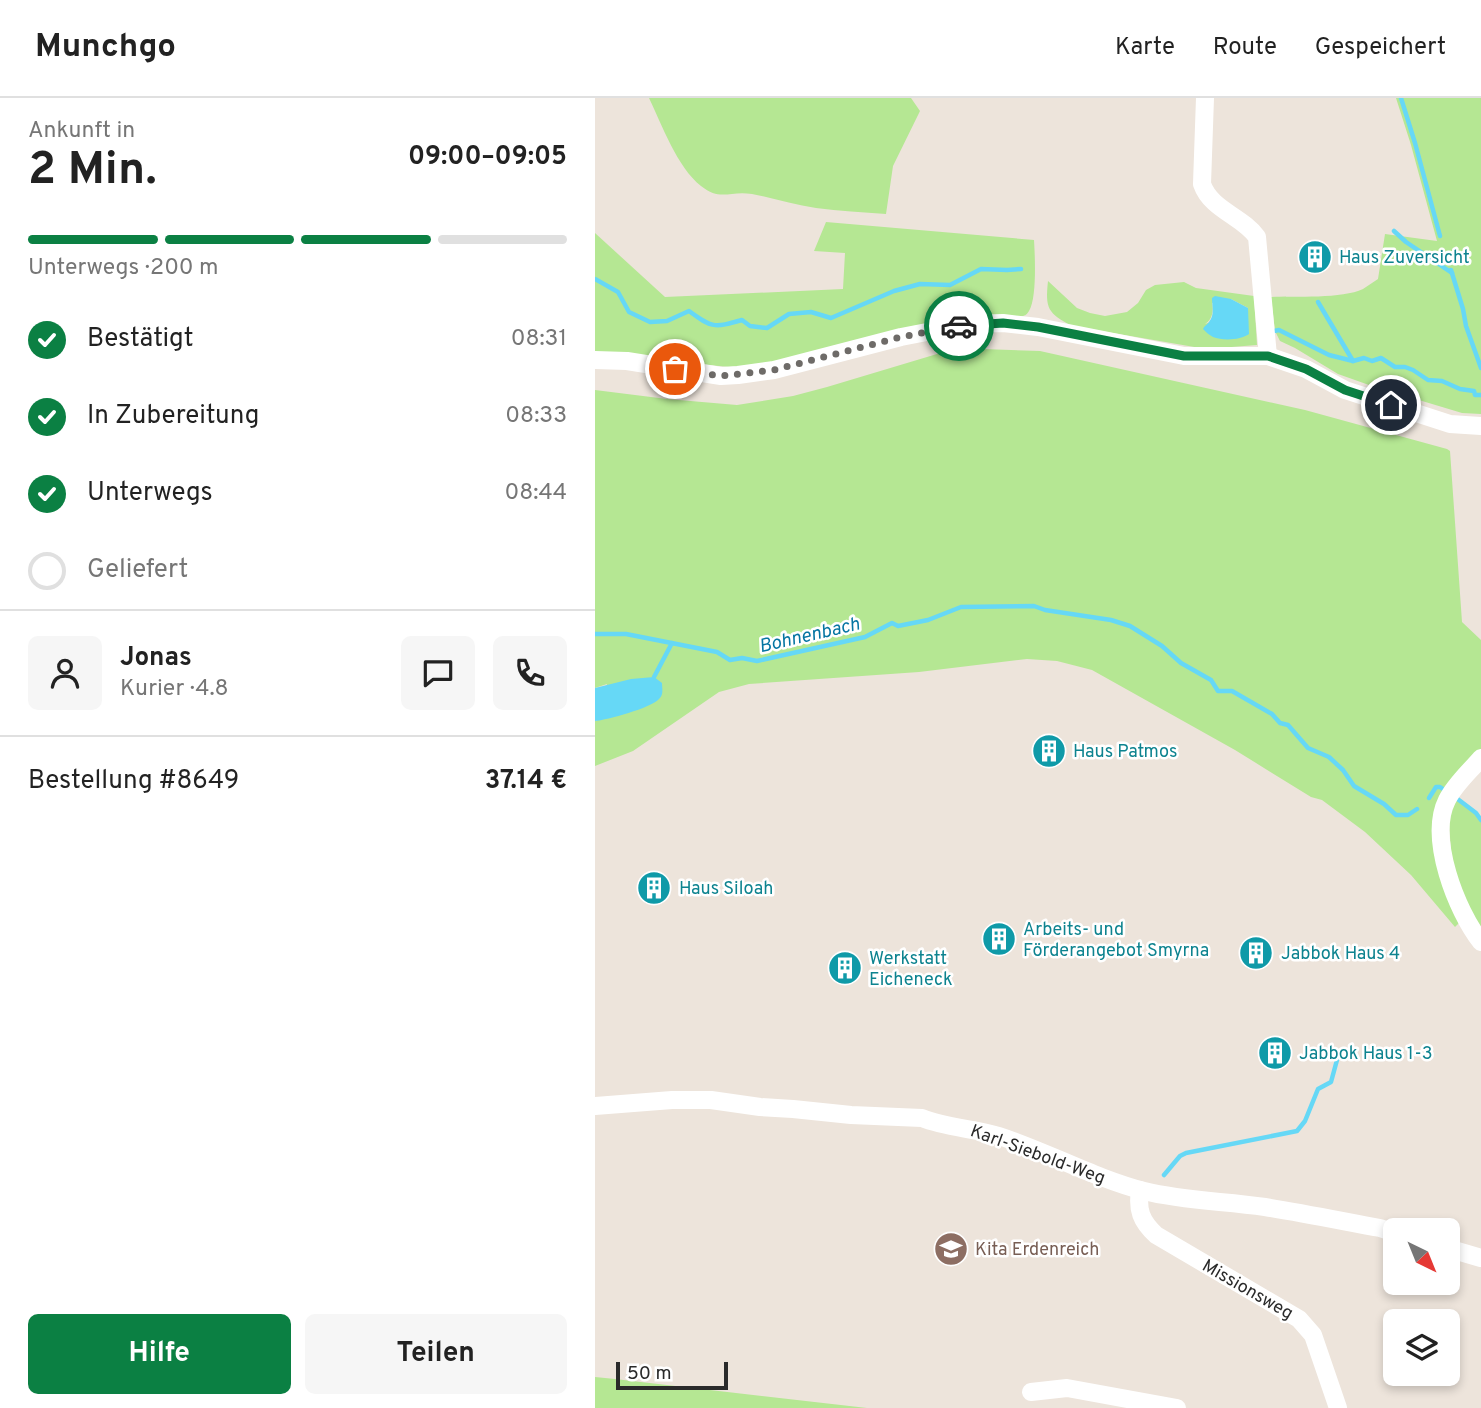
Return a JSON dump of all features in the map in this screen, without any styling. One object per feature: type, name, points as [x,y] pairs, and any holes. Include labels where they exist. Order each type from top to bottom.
[{"type":"street","points":[[1205,98],[1202,184],[1205,194],[1211,200],[1251,229],[1257,237],[1268,356]]},
{"type":"street","points":[[595,360],[627,361],[721,376],[738,375],[774,370],[901,337],[987,323],[1038,327],[1184,356],[1268,356],[1306,369],[1345,390],[1438,420],[1464,426],[1481,426]]},
{"type":"street","points":[[1481,758],[1447,800],[1441,838],[1447,873],[1462,910],[1481,942]]},
{"type":"street","name":"Karl-Siebold-Weg","points":[[595,1106],[711,1100],[851,1115],[922,1118],[1016,1142],[1140,1190],[1170,1197],[1264,1207],[1383,1229]]},
{"type":"street","name":"Missionsweg","points":[[1140,1190],[1138,1203],[1141,1215],[1156,1235],[1299,1319],[1313,1335],[1338,1408]]},
{"type":"street","points":[[1460,1252],[1481,1258]]},
{"type":"street","points":[[1031,1392],[1067,1388],[1177,1408]]},
{"type":"green space","points":[[649,98],[911,98],[920,111],[893,166],[886,214],[816,208],[752,194],[720,195],[708,191],[692,178],[677,157]]},
{"type":"green space","points":[[1396,98],[1481,98],[1481,414],[1462,413],[1338,374],[1280,341],[1275,331],[1271,297],[1331,296],[1363,289],[1378,279],[1385,234],[1437,241]]},
{"type":"green space","points":[[826,222],[1034,240],[1032,305],[1026,315],[1020,317],[965,315],[783,361],[756,365],[729,367],[595,352],[595,233],[665,297],[843,289],[845,253],[814,251]]},
{"type":"green space","points":[[1048,281],[1077,308],[1105,316],[1127,312],[1138,303],[1146,290],[1155,285],[1184,282],[1196,288],[1254,296],[1257,345],[1206,349],[1072,326],[1050,309]],"holes":[[[1231,299],[1248,308],[1205,324],[1212,315],[1212,303]]]},
{"type":"green space","points":[[983,349],[1040,351],[1305,410],[1450,451],[1462,622],[1481,640],[1481,749],[1442,805],[1459,923],[1455,927],[1411,875],[1365,832],[1322,800],[1311,797],[1235,750],[1092,670],[1057,661],[1027,659],[919,672],[749,684],[719,692],[633,751],[595,766],[595,721],[607,684],[595,688],[595,390],[737,405],[793,396],[937,354]]},
{"type":"green space","points":[[1454,797],[1481,820],[1481,934],[1453,878],[1448,810]]},
{"type":"green space","points":[[595,1377],[615,1379],[867,1408],[595,1408]]},
{"type":"water","points":[[1215,296],[1231,299],[1248,308],[1249,334],[1237,339],[1222,339],[1213,337],[1203,329],[1212,316],[1212,298]]},
{"type":"water","points":[[654,677],[662,683],[661,697],[628,713],[595,721],[595,688],[631,679]]},
{"type":"waterway","points":[[1401,98],[1440,236]]},
{"type":"waterway","points":[[1394,231],[1452,273]]},
{"type":"waterway","points":[[595,279],[618,292],[629,312],[650,322],[667,321],[689,311],[714,325],[742,320],[750,326],[767,328],[789,314],[811,312],[831,318],[894,291],[920,284],[950,285],[981,269],[1021,269]]},
{"type":"waterway","points":[[1451,270],[1481,368]]},
{"type":"waterway","points":[[1318,302],[1353,361]]},
{"type":"waterway","points":[[1274,331],[1279,330],[1329,355],[1353,361],[1381,358],[1395,367],[1413,370],[1428,380],[1442,381],[1481,395]]},
{"type":"waterway","name":"Bohnenbach","points":[[595,634],[626,634],[717,652],[730,660],[742,658],[757,661],[865,637],[892,623],[898,626],[928,620],[961,607],[1034,606],[1111,620],[1130,626],[1162,646],[1181,663],[1211,680],[1218,691],[1232,691],[1272,714],[1280,723],[1288,725],[1308,748],[1329,757],[1343,770],[1354,786],[1384,804],[1396,815],[1408,815],[1417,809]]},
{"type":"waterway","points":[[654,677],[672,643]]},
{"type":"waterway","name":"Bohnenbach","points":[[1429,798],[1436,787],[1446,791]]},
{"type":"waterway","name":"Bohnenbach","points":[[1455,797],[1481,820]]},
{"type":"waterway","name":"Bohnenbach","points":[[1164,1175],[1180,1156],[1186,1153],[1297,1131],[1305,1121],[1318,1089],[1331,1082],[1337,1060]]},
{"type":"way so far","points":[[675,369],[721,376],[774,370],[901,337],[959,326]]},
{"type":"place","name":"Haus Zuversicht","points":[[1315,257]]},
{"type":"place","name":"Haus Patmos","points":[[1049,751]]},
{"type":"place","name":"Haus Siloah","points":[[654,888]]},
{"type":"place","name":"Arbeits- und Förderangebot Smyrna","points":[[999,939]]},
{"type":"place","name":"Jabbok Haus 4","points":[[1256,953]]},
{"type":"place","name":"Werkstatt Eicheneck","points":[[845,968]]},
{"type":"place","name":"Jabbok Haus 1-3","points":[[1275,1053]]},
{"type":"place","name":"Kita Erdenreich","points":[[951,1249]]},
{"type":"route","points":[[959,326],[1003,323],[1038,327],[1184,356],[1268,356],[1306,369],[1345,390],[1391,405]]}]
